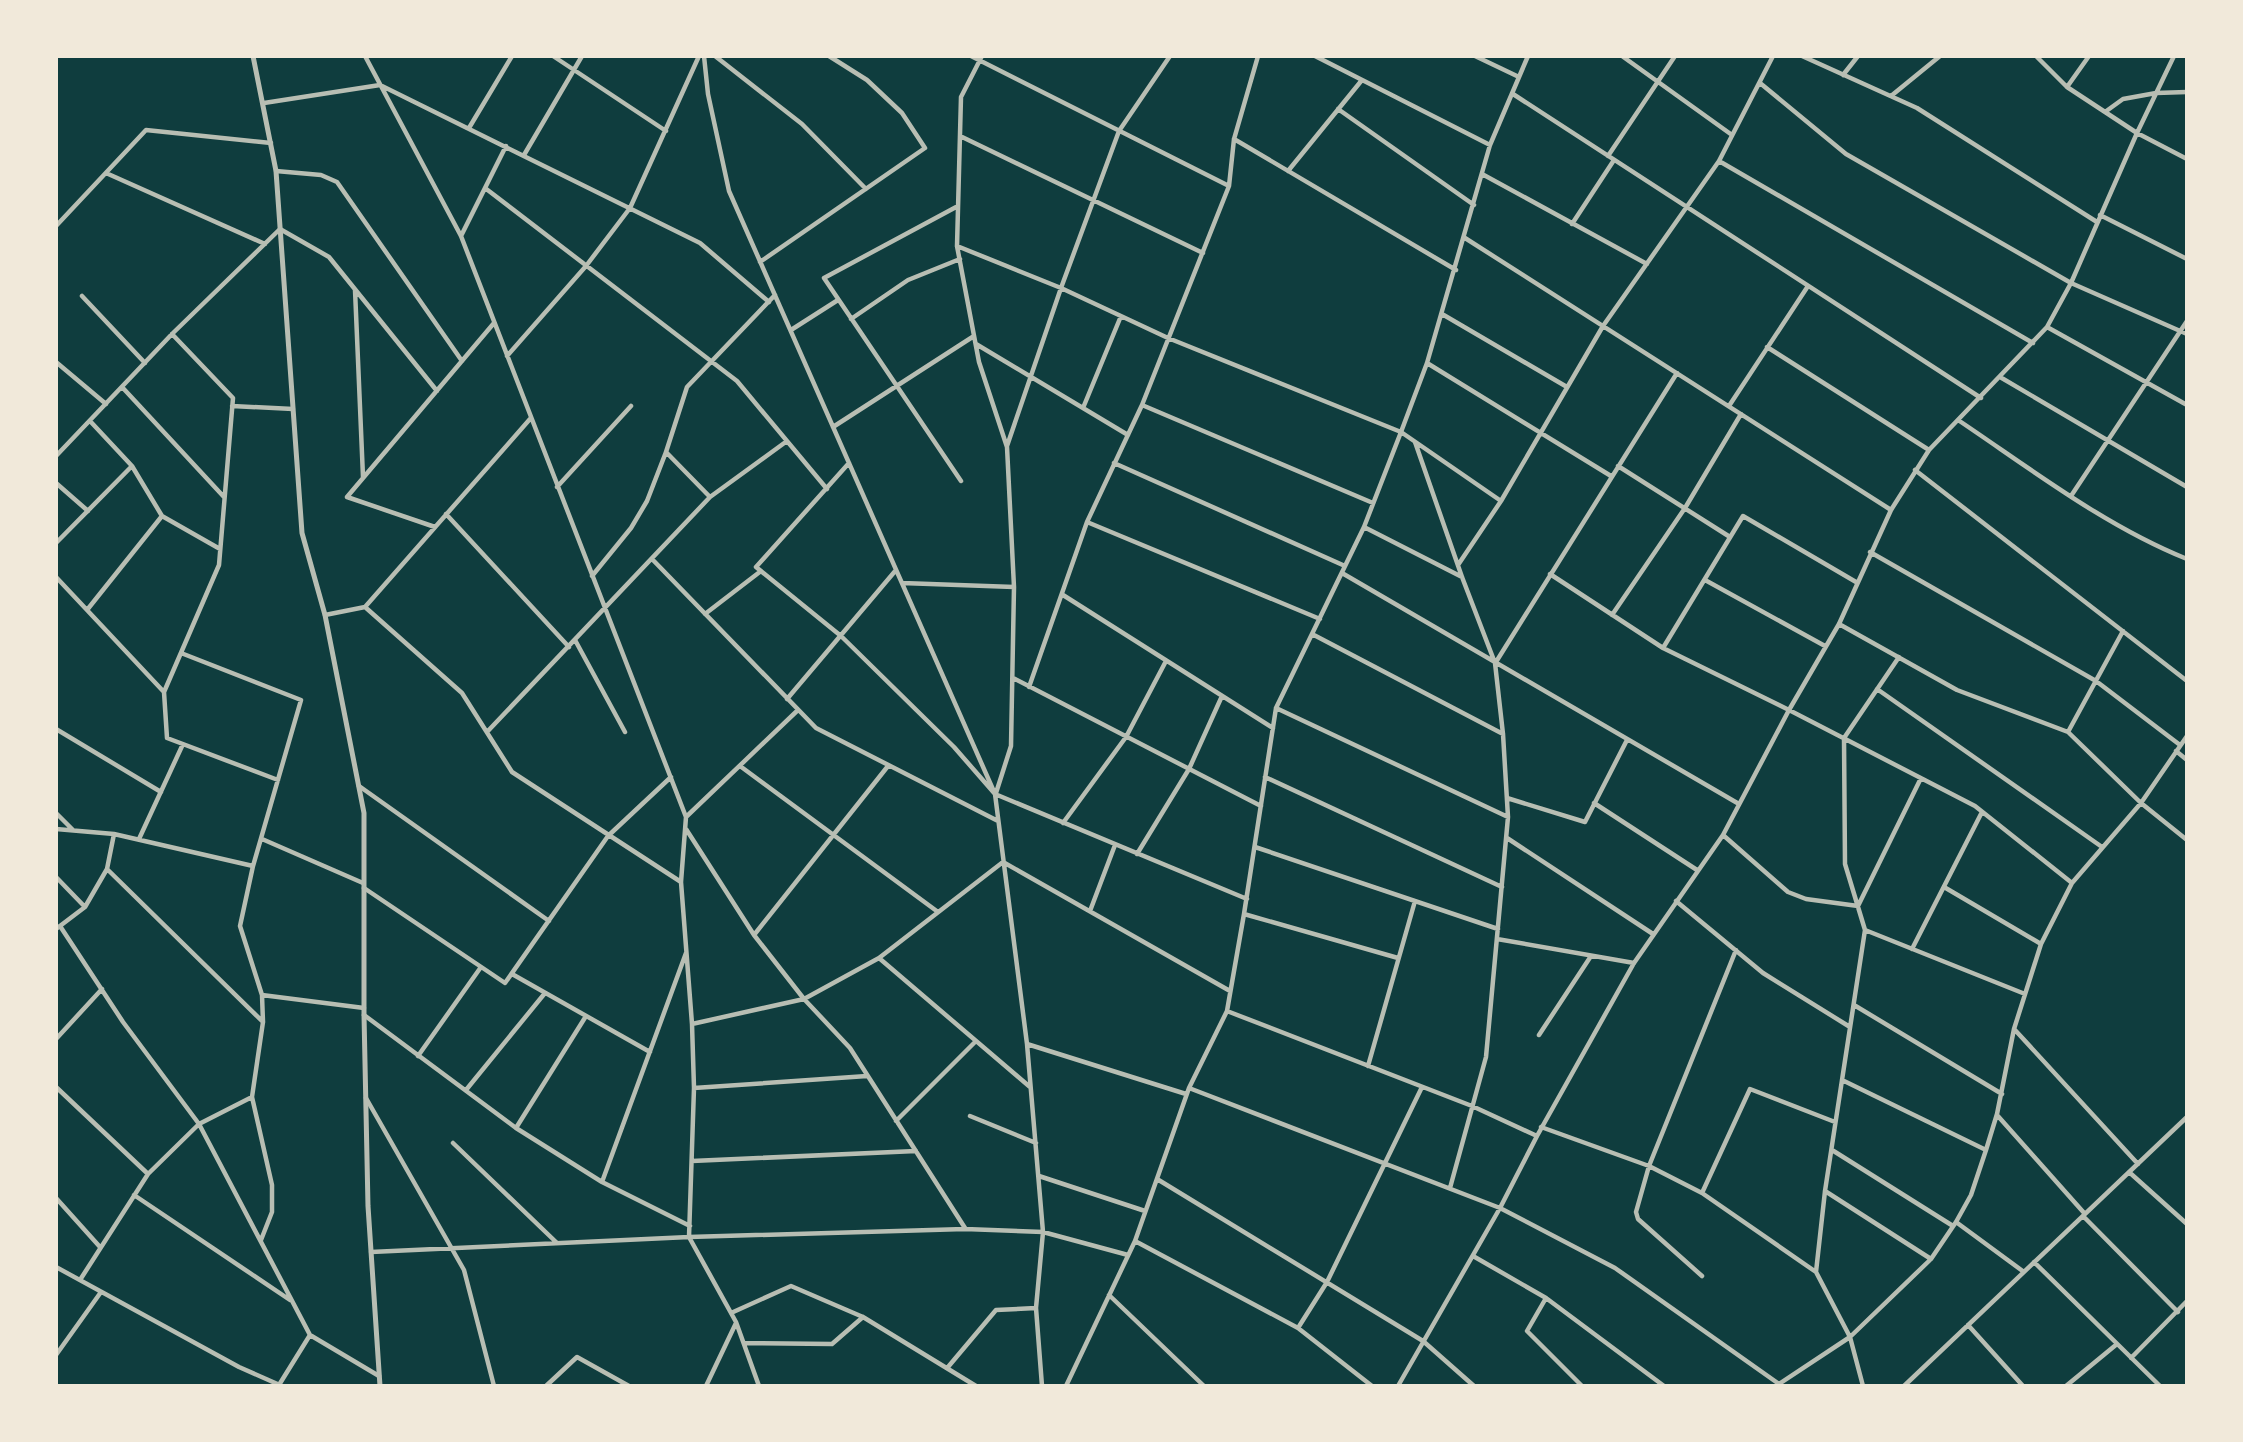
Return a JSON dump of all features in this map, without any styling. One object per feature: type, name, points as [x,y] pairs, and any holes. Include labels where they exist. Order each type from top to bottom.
[{"type":"street","points":[[253,56],[276,171],[302,533],[325,615],[364,813],[366,1098],[371,1252],[380,1386]]},
{"type":"street","points":[[365,56],[461,236],[687,817],[681,883],[694,1088],[689,1237],[736,1322],[759,1386]]},
{"type":"street","points":[[469,128],[512,56]]},
{"type":"street","points":[[553,56],[666,131]]},
{"type":"street","points":[[524,155],[582,56]]},
{"type":"street","points":[[507,356],[586,265],[630,208],[702,56]]},
{"type":"street","points":[[702,56],[729,191],[995,794],[1027,1044],[1044,1232],[1037,1308],[1041,1386]]},
{"type":"street","points":[[715,56],[802,124],[866,189]]},
{"type":"street","points":[[761,262],[925,148],[893,104],[867,80],[828,56]]},
{"type":"street","points":[[971,56],[1229,186]]},
{"type":"street","points":[[1007,447],[1061,288],[1119,131],[1170,56]]},
{"type":"street","points":[[1029,687],[1087,522],[1143,405],[1229,186],[1234,139],[1258,56]]},
{"type":"street","points":[[1315,56],[1490,145]]},
{"type":"street","points":[[1475,56],[1519,77]]},
{"type":"street","points":[[1066,1386],[1135,1241],[1186,1094],[1227,1011],[1276,708],[1364,527],[1401,432],[1427,363],[1490,145],[1528,56]]},
{"type":"street","points":[[1622,56],[1733,136]]},
{"type":"street","points":[[1608,156],[1675,56]]},
{"type":"street","points":[[1458,565],[1501,502],[1603,326],[1719,161],[1773,56]]},
{"type":"street","points":[[1802,56],[1917,108],[2097,222]]},
{"type":"street","points":[[1843,75],[1858,56]]},
{"type":"street","points":[[1891,96],[1940,56]]},
{"type":"street","points":[[2036,56],[2067,87],[2137,133],[2187,159]]},
{"type":"street","points":[[2067,87],[2089,56]]},
{"type":"street","points":[[1398,1386],[1500,1208],[1536,1136],[1634,964],[1723,835],[1789,710],[1839,624],[1870,552],[1915,470],[1929,450],[2047,327],[2071,283],[2174,56]]},
{"type":"street","points":[[981,59],[961,97],[957,246],[979,362],[1007,447],[1014,587],[1011,746],[995,794]]},
{"type":"street","points":[[1288,171],[1362,80]]},
{"type":"street","points":[[1760,83],[1846,154],[2071,283],[2187,334]]},
{"type":"street","points":[[264,103],[380,85],[700,243],[769,302]]},
{"type":"street","points":[[2105,112],[2123,99],[2156,93],[2187,92]]},
{"type":"street","points":[[1513,94],[1980,398]]},
{"type":"street","points":[[1338,109],[1474,205]]},
{"type":"street","points":[[56,226],[146,130],[271,143]]},
{"type":"street","points":[[960,136],[1203,253]]},
{"type":"street","points":[[1234,139],[1455,270]]},
{"type":"street","points":[[461,236],[506,146]]},
{"type":"street","points":[[1572,224],[1614,160]]},
{"type":"street","points":[[1719,161],[2034,342]]},
{"type":"street","points":[[276,171],[321,174],[337,182],[462,361]]},
{"type":"street","points":[[106,173],[265,244]]},
{"type":"street","points":[[1482,174],[1647,264]]},
{"type":"street","points":[[485,188],[737,380],[827,489]]},
{"type":"street","points":[[958,206],[824,278],[961,481]]},
{"type":"street","points":[[2100,215],[2187,259]]},
{"type":"street","points":[[56,457],[172,334],[280,229]]},
{"type":"street","points":[[280,229],[329,257],[437,391]]},
{"type":"street","points":[[1465,238],[1891,510]]},
{"type":"street","points":[[957,246],[1061,288],[1168,338],[1401,432],[1501,502]]},
{"type":"street","points":[[851,319],[908,280],[960,259]]},
{"type":"street","points":[[1729,406],[1808,286]]},
{"type":"street","points":[[355,289],[363,477]]},
{"type":"street","points":[[592,576],[631,528],[647,501],[687,387],[775,295]]},
{"type":"street","points":[[82,296],[145,363]]},
{"type":"street","points":[[791,330],[838,300]]},
{"type":"street","points":[[1442,314],[1567,387]]},
{"type":"street","points":[[1083,408],[1121,316]]},
{"type":"street","points":[[2071,496],[2187,321]]},
{"type":"street","points":[[435,527],[347,496],[494,323]]},
{"type":"street","points":[[2047,327],[2187,405]]},
{"type":"street","points":[[172,334],[233,398],[219,565],[164,692],[167,738],[278,780]]},
{"type":"street","points":[[833,427],[974,336]]},
{"type":"street","points":[[976,344],[1128,435]]},
{"type":"street","points":[[1768,347],[1929,450]]},
{"type":"street","points":[[56,362],[106,404]]},
{"type":"street","points":[[1427,363],[1611,476]]},
{"type":"street","points":[[1495,663],[1677,373]]},
{"type":"street","points":[[2000,377],[2187,487]]},
{"type":"street","points":[[122,387],[224,498]]},
{"type":"street","points":[[557,487],[631,405]]},
{"type":"street","points":[[1143,405],[1373,503]]},
{"type":"street","points":[[232,407],[293,410]]},
{"type":"street","points":[[1612,615],[1685,508],[1741,414]]},
{"type":"street","points":[[325,615],[365,607],[530,419]]},
{"type":"street","points":[[1958,420],[2071,496],[2155,546],[2187,559]]},
{"type":"street","points":[[90,421],[132,466],[162,516],[220,549]]},
{"type":"street","points":[[486,732],[710,497],[787,441]]},
{"type":"street","points":[[1415,442],[1495,663],[1508,817],[1486,1057],[1450,1188]]},
{"type":"street","points":[[666,453],[710,497]]},
{"type":"street","points":[[849,463],[756,566],[841,636],[954,747],[995,794],[1247,899]]},
{"type":"street","points":[[1114,463],[1345,566]]},
{"type":"street","points":[[56,544],[132,466]]},
{"type":"street","points":[[1618,466],[1730,537]]},
{"type":"street","points":[[1915,470],[2187,681]]},
{"type":"street","points":[[56,483],[88,511]]},
{"type":"street","points":[[446,514],[569,647]]},
{"type":"street","points":[[87,610],[162,516]]},
{"type":"street","points":[[1663,648],[1743,516],[1857,582]]},
{"type":"street","points":[[1087,522],[1320,619]]},
{"type":"street","points":[[1364,527],[1462,577]]},
{"type":"street","points":[[1870,552],[2096,681],[2180,745]]},
{"type":"street","points":[[652,559],[816,729],[999,822]]},
{"type":"street","points":[[787,699],[896,570]]},
{"type":"street","points":[[705,614],[761,571]]},
{"type":"street","points":[[1342,573],[1739,804]]},
{"type":"street","points":[[1550,574],[1663,648],[1844,738],[1982,812],[2071,883]]},
{"type":"street","points":[[56,577],[164,692]]},
{"type":"street","points":[[1705,580],[1825,646]]},
{"type":"street","points":[[902,583],[1014,587]]},
{"type":"street","points":[[1063,595],[1273,728]]},
{"type":"street","points":[[365,607],[461,693],[512,772],[681,883]]},
{"type":"street","points":[[1839,624],[1957,690],[2068,732],[2141,803],[2187,840]]},
{"type":"street","points":[[2068,732],[2123,631]]},
{"type":"street","points":[[1312,634],[1503,734]]},
{"type":"street","points":[[575,640],[625,732]]},
{"type":"street","points":[[181,653],[301,699],[253,866],[240,926],[262,995],[263,1022],[252,1097],[272,1185],[272,1212],[261,1240]]},
{"type":"street","points":[[1816,1272],[1825,1191],[1865,930],[1846,864],[1844,738],[1899,657]]},
{"type":"street","points":[[1063,823],[1126,737],[1166,661]]},
{"type":"street","points":[[1013,678],[1261,806]]},
{"type":"street","points":[[1877,689],[2102,847]]},
{"type":"street","points":[[1137,854],[1189,769],[1222,696]]},
{"type":"street","points":[[1276,708],[1508,817]]},
{"type":"street","points":[[687,817],[798,710]]},
{"type":"street","points":[[56,729],[161,792]]},
{"type":"street","points":[[1189,1088],[1500,1208],[1615,1268],[1778,1385],[1850,1337],[1931,1259],[1955,1224],[1971,1195],[1986,1150],[2002,1094],[2014,1030],[2041,944],[2071,883],[2141,803],[2187,736]]},
{"type":"street","points":[[1507,798],[1585,822],[1627,739]]},
{"type":"street","points":[[139,839],[183,744]]},
{"type":"street","points":[[2176,751],[2187,760]]},
{"type":"street","points":[[740,766],[938,912]]},
{"type":"street","points":[[754,935],[888,766]]},
{"type":"street","points":[[262,839],[363,885],[505,983],[608,836],[671,777]]},
{"type":"street","points":[[1265,777],[1502,887]]},
{"type":"street","points":[[1858,906],[1921,778]]},
{"type":"street","points":[[359,786],[548,921]]},
{"type":"street","points":[[1594,803],[1697,870]]},
{"type":"street","points":[[1912,949],[1982,812]]},
{"type":"street","points":[[56,813],[73,831]]},
{"type":"street","points":[[685,828],[754,935],[804,999],[849,1048],[965,1229]]},
{"type":"street","points":[[56,829],[114,834],[253,866]]},
{"type":"street","points":[[114,834],[107,869],[85,907],[58,928],[199,1124],[310,1335],[379,1376]]},
{"type":"street","points":[[1723,835],[1788,892],[1807,899],[1858,906]]},
{"type":"street","points":[[1507,838],[1653,934]]},
{"type":"street","points":[[1090,911],[1115,845]]},
{"type":"street","points":[[1255,847],[1498,929]]},
{"type":"street","points":[[1003,862],[1230,991]]},
{"type":"street","points":[[692,1024],[804,999],[879,958],[1003,862]]},
{"type":"street","points":[[107,869],[263,1022]]},
{"type":"street","points":[[56,877],[85,907]]},
{"type":"street","points":[[1944,887],[2041,944]]},
{"type":"street","points":[[1368,1066],[1415,901]]},
{"type":"street","points":[[1676,901],[1763,973],[1850,1027]]},
{"type":"street","points":[[1244,914],[1399,958]]},
{"type":"street","points":[[1865,930],[2025,994]]},
{"type":"street","points":[[1497,939],[1634,964]]},
{"type":"street","points":[[1702,1276],[1638,1219],[1636,1212],[1649,1166],[1736,950]]},
{"type":"street","points":[[602,1182],[686,951]]},
{"type":"street","points":[[1539,1035],[1591,956]]},
{"type":"street","points":[[879,958],[1031,1087]]},
{"type":"street","points":[[418,1056],[481,967]]},
{"type":"street","points":[[512,974],[650,1052]]},
{"type":"street","points":[[56,1039],[102,989]]},
{"type":"street","points":[[466,1090],[545,993]]},
{"type":"street","points":[[262,995],[364,1007]]},
{"type":"street","points":[[1854,1005],[2002,1094]]},
{"type":"street","points":[[1227,1011],[1472,1106],[1536,1136]]},
{"type":"street","points":[[364,1015],[516,1128],[602,1182],[690,1226]]},
{"type":"street","points":[[516,1128],[586,1016]]},
{"type":"street","points":[[2014,1030],[2138,1164]]},
{"type":"street","points":[[896,1121],[976,1041]]},
{"type":"street","points":[[1027,1044],[1186,1094]]},
{"type":"street","points":[[694,1088],[867,1076]]},
{"type":"street","points":[[1842,1080],[1986,1150]]},
{"type":"street","points":[[56,1087],[148,1174]]},
{"type":"street","points":[[1298,1328],[1327,1282],[1422,1087]]},
{"type":"street","points":[[1702,1193],[1750,1089],[1836,1122]]},
{"type":"street","points":[[79,1280],[148,1174],[199,1124],[252,1097]]},
{"type":"street","points":[[366,1098],[464,1270],[494,1386]]},
{"type":"street","points":[[1997,1114],[2084,1215],[2178,1312]]},
{"type":"street","points":[[970,1116],[1036,1143]]},
{"type":"street","points":[[1904,1386],[2187,1117]]},
{"type":"street","points":[[1541,1127],[1649,1166],[1702,1193],[1816,1272],[1850,1337],[1863,1386]]},
{"type":"street","points":[[453,1143],[557,1243]]},
{"type":"street","points":[[1832,1150],[1955,1224],[2024,1272]]},
{"type":"street","points":[[692,1161],[916,1151]]},
{"type":"street","points":[[2129,1172],[2187,1224]]},
{"type":"street","points":[[1039,1176],[1145,1211]]},
{"type":"street","points":[[1157,1179],[1423,1341],[1474,1386]]},
{"type":"street","points":[[1825,1191],[1931,1259]]},
{"type":"street","points":[[134,1195],[291,1301]]},
{"type":"street","points":[[56,1198],[101,1247]]},
{"type":"street","points":[[371,1252],[689,1237],[965,1229],[1044,1232],[1128,1255]]},
{"type":"street","points":[[1135,1241],[1298,1328],[1372,1386]]},
{"type":"street","points":[[1473,1256],[1546,1298],[1664,1386]]},
{"type":"street","points":[[2034,1262],[2160,1386]]},
{"type":"street","points":[[56,1267],[239,1367],[280,1386],[310,1335]]},
{"type":"street","points":[[731,1313],[791,1286],[863,1317],[976,1386]]},
{"type":"street","points":[[56,1355],[101,1292]]},
{"type":"street","points":[[1109,1295],[1204,1386]]},
{"type":"street","points":[[1546,1298],[1527,1331],[1582,1386]]},
{"type":"street","points":[[2131,1358],[2187,1302]]},
{"type":"street","points":[[948,1367],[996,1310],[1037,1308]]},
{"type":"street","points":[[744,1343],[832,1344],[863,1317]]},
{"type":"street","points":[[706,1386],[736,1322]]},
{"type":"street","points":[[1968,1325],[2023,1386]]},
{"type":"street","points":[[2066,1386],[2117,1343]]},
{"type":"street","points":[[546,1386],[577,1357],[629,1386]]}]
